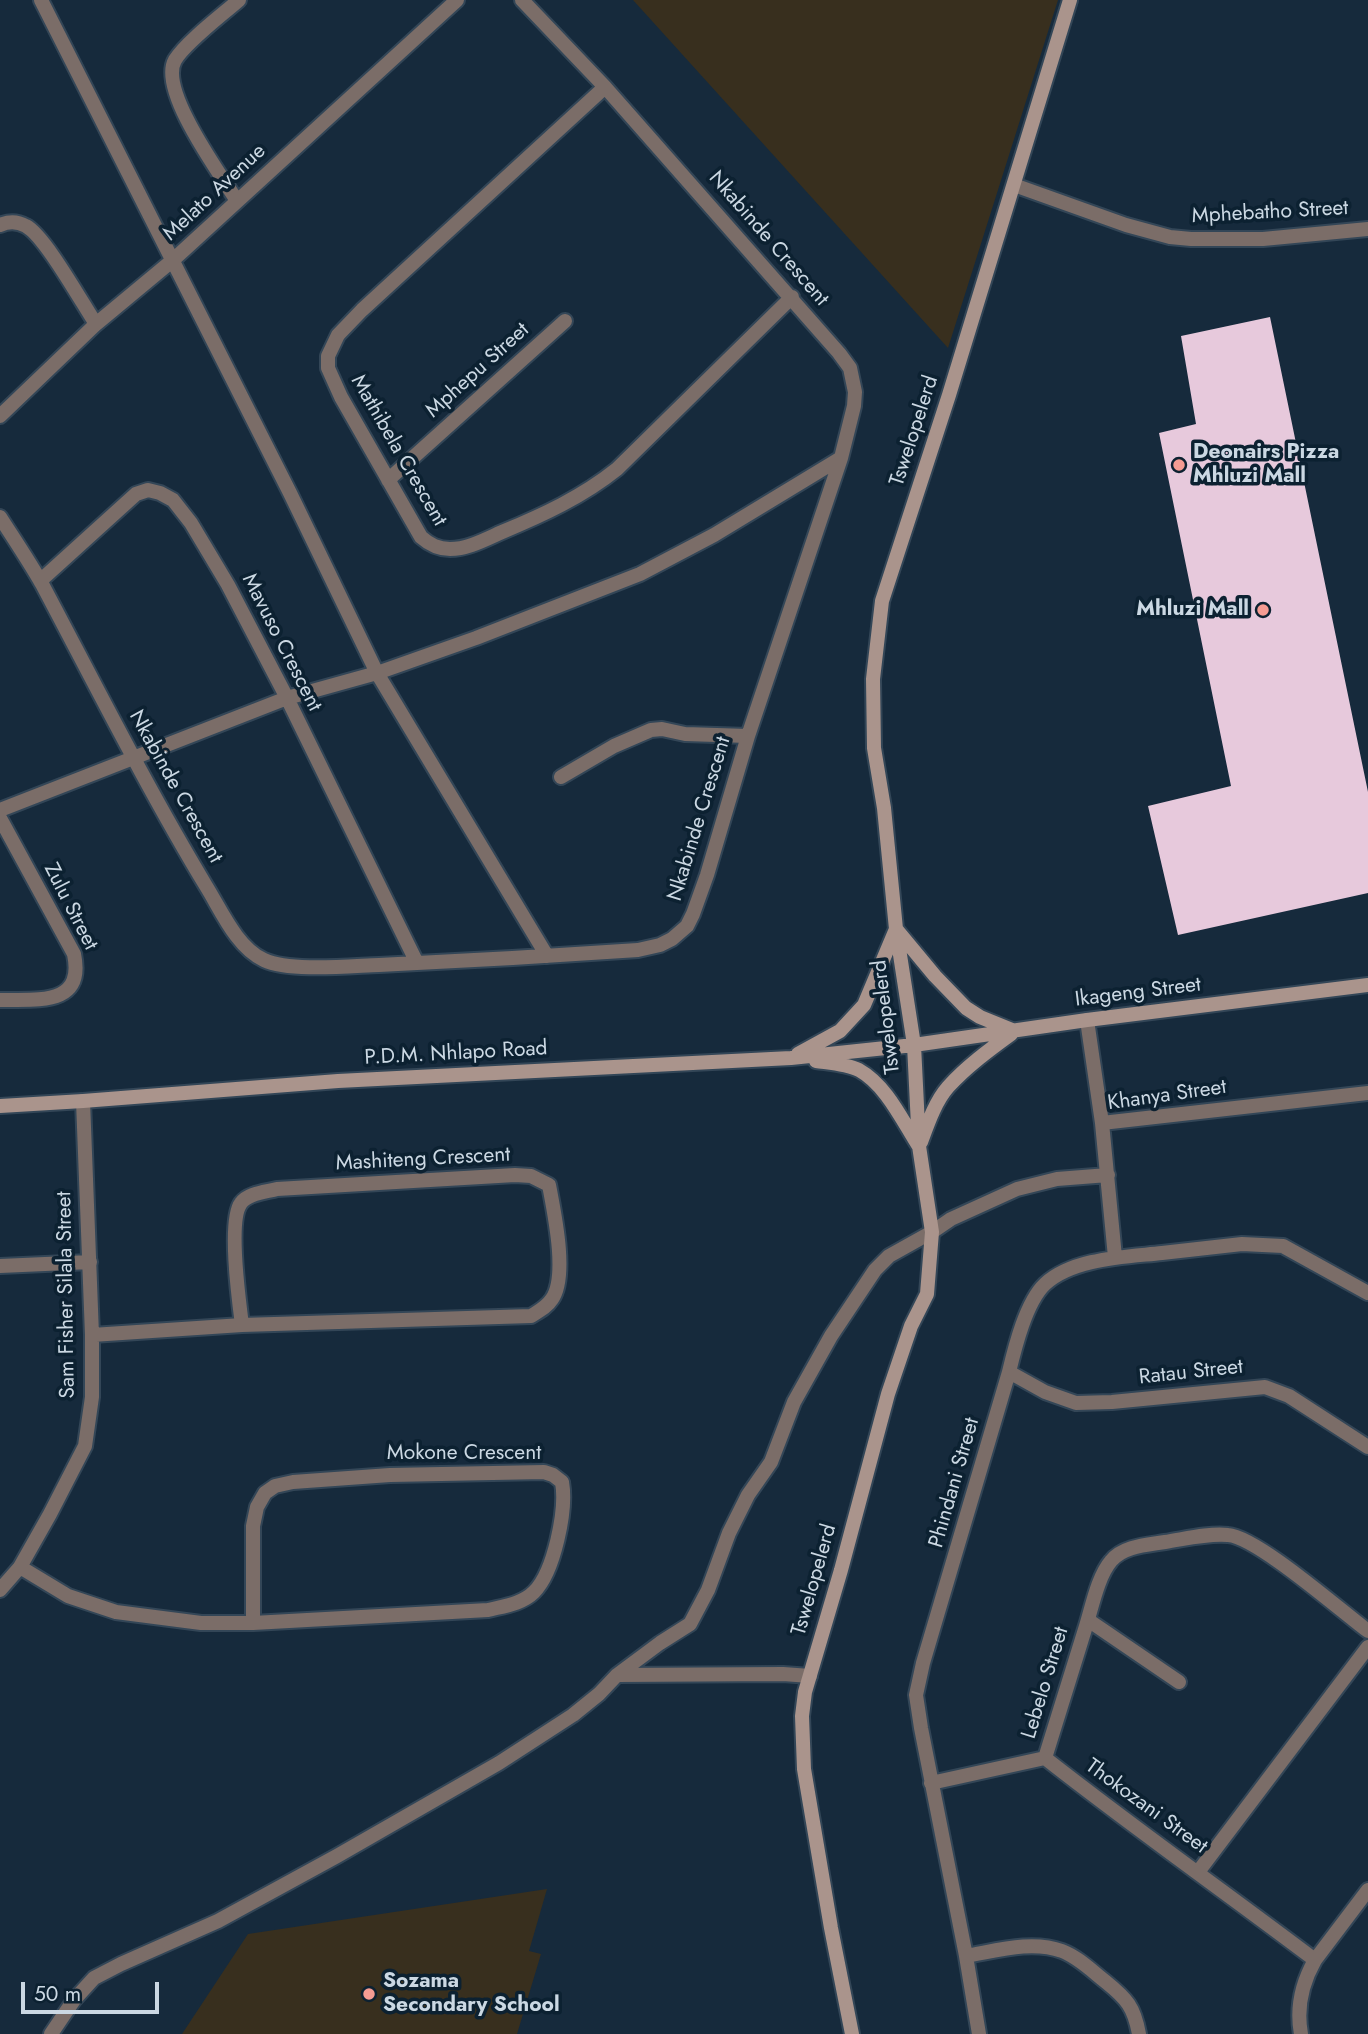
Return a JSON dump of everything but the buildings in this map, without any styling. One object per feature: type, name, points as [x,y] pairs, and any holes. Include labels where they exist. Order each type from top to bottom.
[{"type":"street","points":[[41,0],[290,494],[377,673],[547,956]]},
{"type":"street","points":[[237,201],[180,106],[172,70],[175,60],[190,44],[239,0]]},
{"type":"street","name":"Melato Avenue","points":[[0,416],[96,324],[173,260],[457,0]]},
{"type":"street","name":"Nkabinde Crescent","points":[[0,517],[40,580],[184,849],[233,930],[257,956],[273,963],[328,967],[547,956],[638,950],[660,945],[680,933],[693,914],[707,875],[748,736],[841,458],[855,392],[850,368],[792,297],[605,87],[522,0]]},
{"type":"street","name":"Tswelopelerd","points":[[852,2034],[804,1769],[802,1716],[805,1692],[888,1394],[911,1326],[927,1294],[932,1232],[919,1146],[914,1045],[896,929],[884,808],[874,748],[873,679],[882,601],[1070,0]]},
{"type":"street","name":"Mathibela Crescent","points":[[605,87],[362,310],[338,335],[328,356],[331,377],[421,537],[437,548],[459,548],[544,514],[595,486],[617,469],[792,297]]},
{"type":"street","name":"Mphebatho Street","points":[[1014,184],[1126,225],[1170,237],[1263,239],[1368,229]]},
{"type":"street","points":[[0,225],[9,221],[26,226],[41,239],[96,324]]},
{"type":"street","name":"Mphepu Street","points":[[388,480],[565,321]]},
{"type":"street","points":[[0,810],[287,698],[377,673],[502,629],[640,574],[726,528],[841,458]]},
{"type":"street","name":"Mavuso Crescent","points":[[40,580],[136,494],[148,491],[173,500],[191,523],[228,585],[287,698],[417,963]]},
{"type":"street","points":[[561,777],[614,746],[651,730],[748,736]]},
{"type":"street","name":"Zulu Street","points":[[0,818],[74,954],[77,969],[74,982],[66,992],[52,998],[0,1000]]},
{"type":"street","points":[[791,1058],[840,1031],[864,1006],[896,929],[966,1008],[1014,1031],[979,1058],[947,1088],[919,1146]]},
{"type":"street","name":"Ikageng Street","points":[[914,1045],[1087,1020],[1368,985]]},
{"type":"street","points":[[1087,1020],[1102,1123]]},
{"type":"street","name":"P.D.M. Nhlapo Road","points":[[0,1106],[338,1081],[791,1058],[914,1045]]},
{"type":"street","points":[[791,1058],[858,1069],[881,1089],[919,1146]]},
{"type":"street","name":"Khanya Street","points":[[1115,1257],[1102,1123],[1368,1093]]},
{"type":"street","name":"Sam Fisher Silala Street","points":[[0,1590],[20,1567],[85,1446],[92,1397],[92,1335],[83,1101]]},
{"type":"street","name":"Mashiteng Crescent","points":[[92,1335],[242,1325],[531,1316],[545,1308],[554,1297],[559,1275],[557,1233],[549,1185],[531,1176],[515,1175],[276,1189],[252,1195],[241,1203],[237,1216],[235,1254],[242,1325]]},
{"type":"street","points":[[51,2034],[74,2000],[94,1978],[106,1970],[218,1921],[499,1763],[573,1715],[617,1675],[690,1624],[708,1590],[729,1533],[748,1495],[771,1462],[794,1402],[831,1336],[874,1270],[889,1255],[951,1219],[1017,1189],[1057,1179],[1108,1175]]},
{"type":"street","name":"Phindani Street","points":[[979,2034],[916,1695],[918,1680],[1016,1343],[1035,1299],[1044,1285],[1076,1267],[1115,1257],[1242,1244],[1283,1246],[1368,1293]]},
{"type":"street","points":[[0,1266],[90,1262]]},
{"type":"street","name":"Ratau Street","points":[[1009,1373],[1045,1392],[1076,1403],[1102,1403],[1265,1387],[1289,1396],[1368,1447]]},
{"type":"street","name":"Mokone Crescent","points":[[20,1567],[68,1596],[116,1612],[201,1623],[253,1622],[488,1610],[523,1601],[534,1592],[547,1574],[562,1517],[562,1482],[544,1472],[390,1475],[293,1482],[275,1486],[265,1493],[257,1507],[253,1526],[253,1622]]},
{"type":"street","name":"Lebelo Street","points":[[1045,1758],[1108,1565],[1123,1552],[1153,1544],[1229,1535],[1241,1538],[1271,1557],[1368,1631]]},
{"type":"street","name":"Lebelo Street","points":[[1088,1620],[1178,1682]]},
{"type":"street","points":[[1198,1872],[1368,1647]]},
{"type":"street","points":[[617,1675],[810,1676]]},
{"type":"street","points":[[931,1783],[1045,1758]]},
{"type":"street","name":"Thokozani Street","points":[[1045,1758],[1124,1820],[1315,1960]]},
{"type":"street","points":[[1301,2034],[1299,2019],[1303,1985],[1315,1960],[1368,1889]]},
{"type":"street","points":[[966,1956],[1034,1946],[1062,1951],[1078,1960],[1124,1998],[1136,2015],[1139,2034]]},
{"type":"shaded area","points":[[633,0],[1058,0],[948,348]]},
{"type":"shaded area","name":"Sozama Secondary School","points":[[547,1889],[529,1951],[541,1954],[517,2034],[182,2034],[248,1934]]},
{"type":"place","name":"Deonairs Pizza Mhluzi Mall","points":[[1179,465]]},
{"type":"place","name":"Mhluzi Mall","points":[[1263,610]]},
{"type":"place","name":"Sozama Secondary School","points":[[369,1994]]}]
